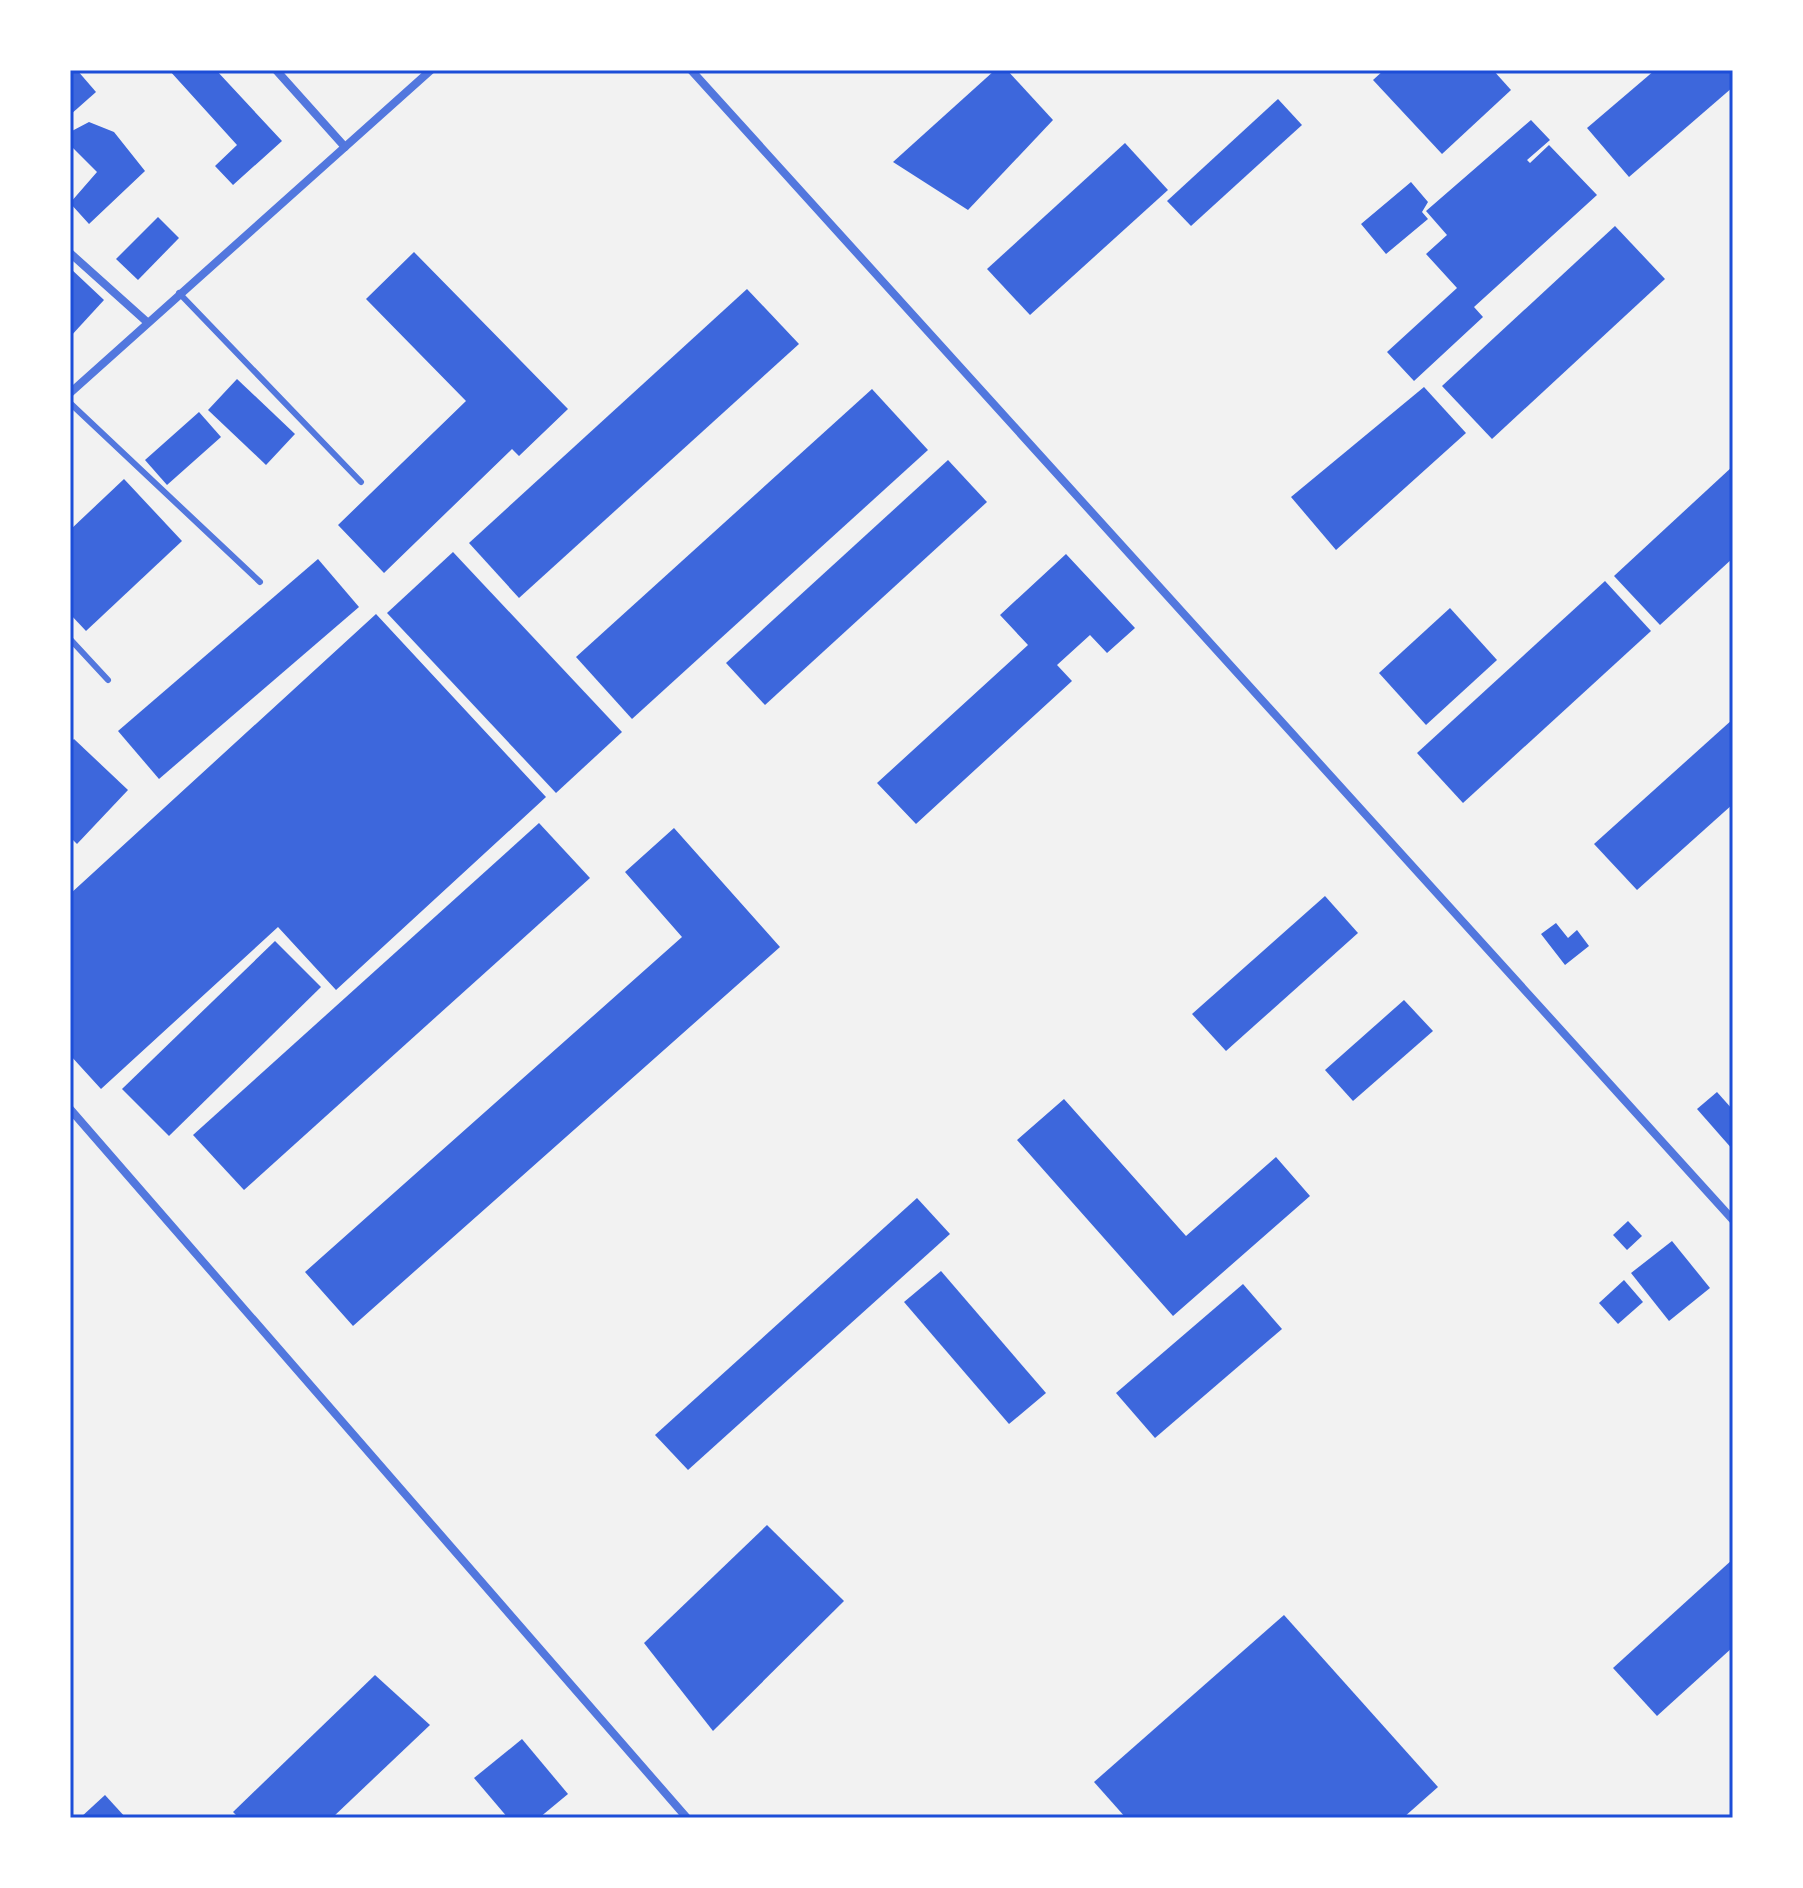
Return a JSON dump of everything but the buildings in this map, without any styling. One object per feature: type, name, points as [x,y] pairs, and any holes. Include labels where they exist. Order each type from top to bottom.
[{"type":"street","points":[[276,70],[345,147]]},
{"type":"street","points":[[70,393],[431,70]]},
{"type":"street","points":[[691,70],[1733,1220]]},
{"type":"street","points":[[70,253],[147,322]]},
{"type":"street","points":[[70,1109],[687,1818]]},
{"type":"lane","points":[[179,293],[361,482]]},
{"type":"lane","points":[[70,403],[260,582]]},
{"type":"lane","points":[[70,639],[108,680]]}]
